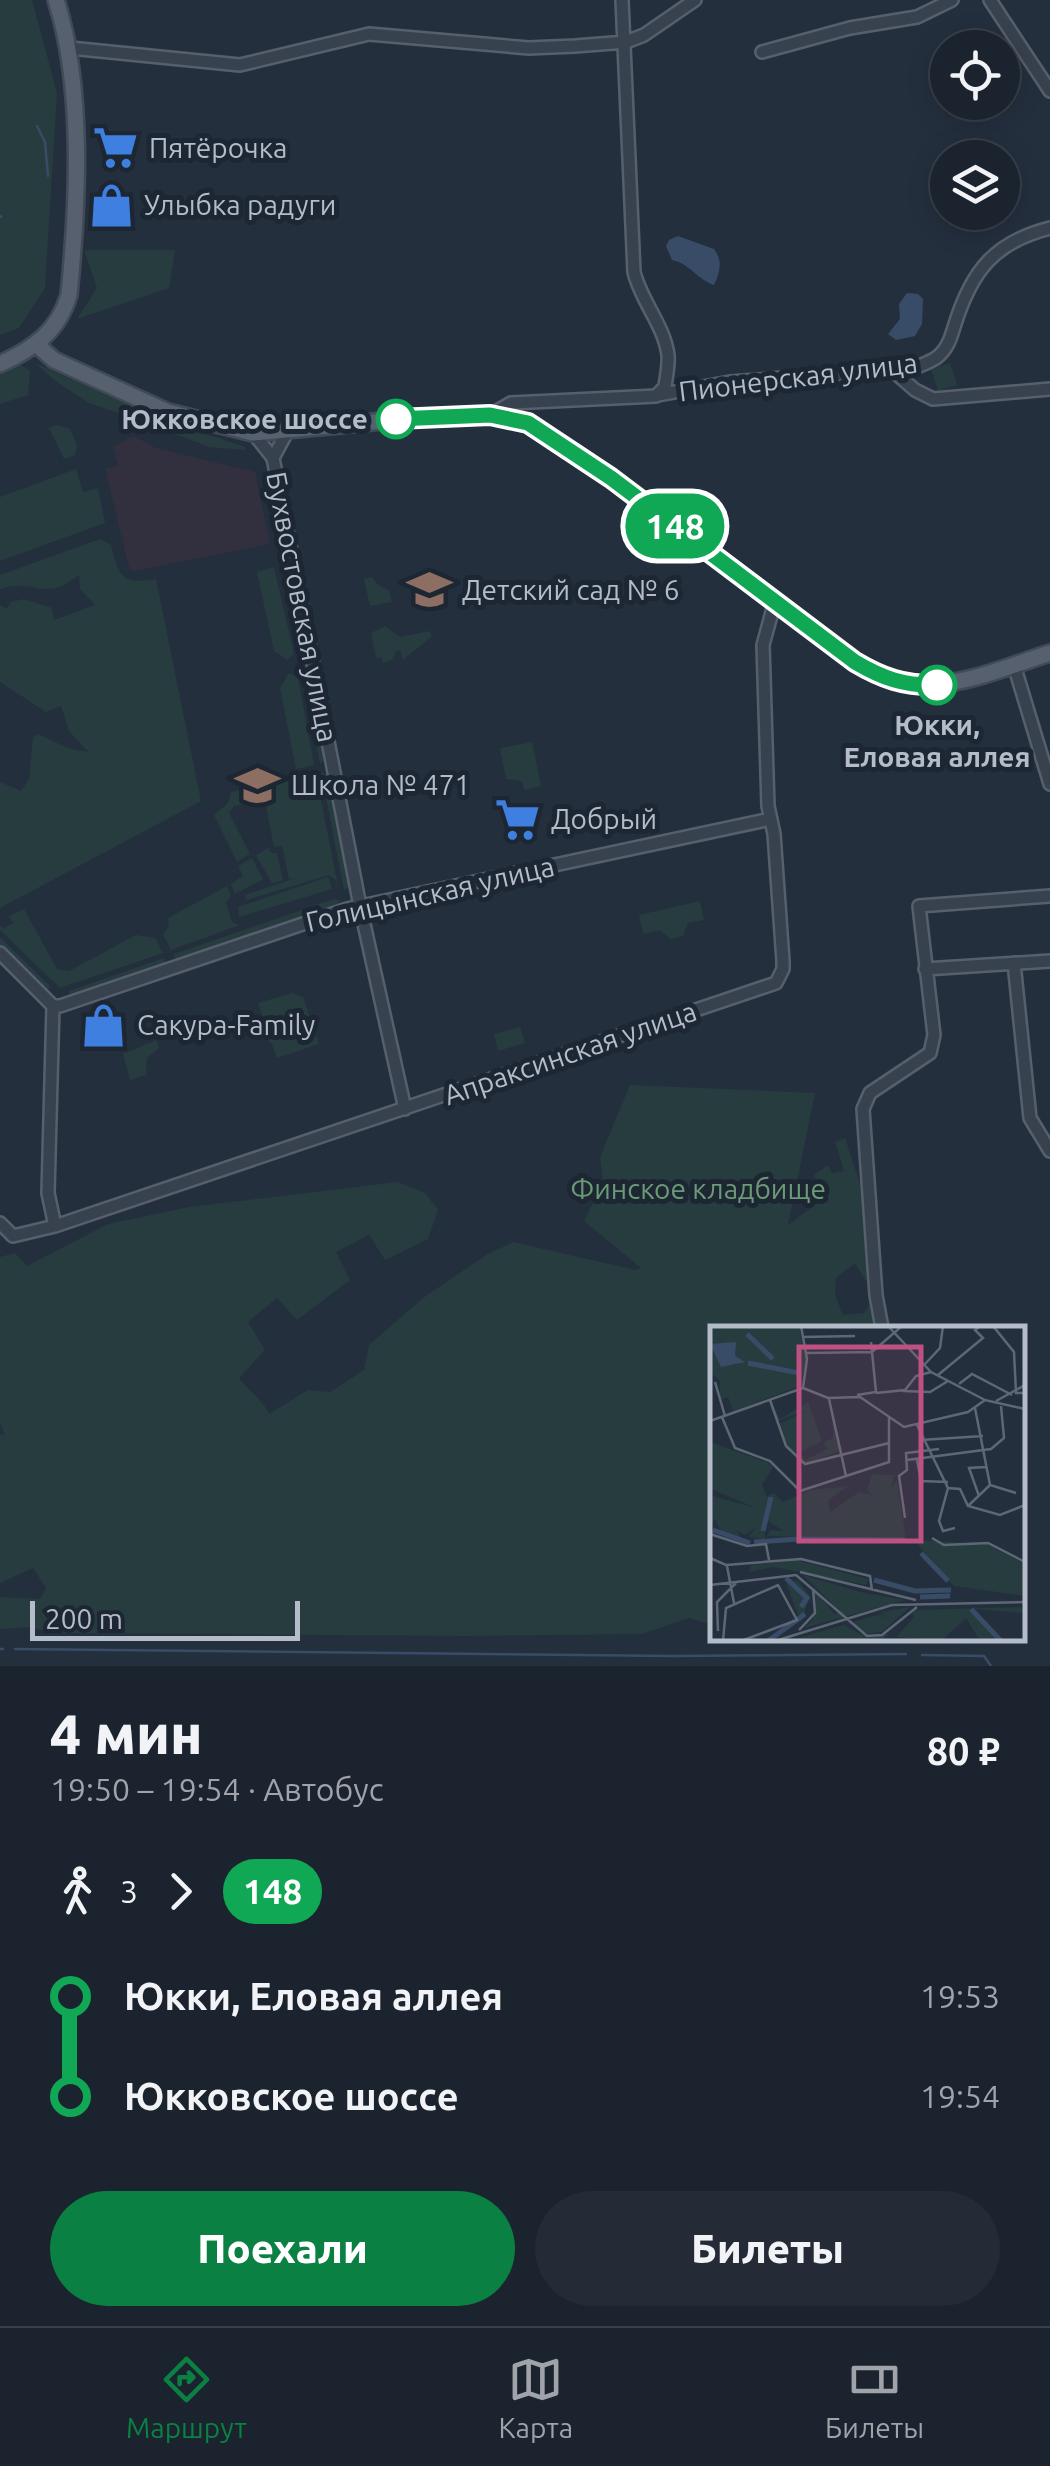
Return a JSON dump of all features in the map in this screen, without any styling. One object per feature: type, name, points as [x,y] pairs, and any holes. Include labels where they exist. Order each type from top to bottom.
[{"type":"main road","points":[[0,364],[37,344],[57,325],[69,296],[74,155],[70,48],[56,0]]},
{"type":"main road","points":[[37,344],[54,360],[168,412],[253,434],[377,421],[490,415],[528,423],[563,444],[855,662],[902,684],[937,684],[1050,653]]},
{"type":"street","points":[[622,0],[634,272],[668,356],[665,387],[656,396]]},
{"type":"street","points":[[70,48],[240,64],[370,34],[530,48],[626,42],[644,35],[695,0]]},
{"type":"street","points":[[762,52],[850,28],[917,17],[952,0]]},
{"type":"street","points":[[990,0],[1050,91]]},
{"type":"street","name":"Пионерская улица","points":[[490,415],[511,403],[656,396],[730,382],[915,368],[936,358],[950,342],[969,290],[991,256],[1009,242],[1050,228]]},
{"type":"street","points":[[892,370],[932,399],[1050,389]]},
{"type":"street","name":"Бухвостовская улица","points":[[273,458],[288,432]]},
{"type":"street","name":"Бухвостовская улица","points":[[253,434],[273,458],[360,906],[404,1108]]},
{"type":"street","name":"Апраксинская улица","points":[[0,1223],[13,1236],[55,1226],[776,982],[783,961],[771,819],[763,645],[775,602]]},
{"type":"street","points":[[1014,665],[1050,784]]},
{"type":"street","name":"Голицынская улица","points":[[53,1006],[68,1005],[360,906],[771,819]]},
{"type":"street","points":[[882,1326],[863,1109],[870,1093],[930,1053],[934,1035],[919,906],[1050,896]]},
{"type":"street","points":[[0,953],[53,1006],[48,1193],[55,1226]]},
{"type":"street","points":[[926,969],[1050,960]]},
{"type":"street","points":[[1014,964],[1030,1118],[1050,1151]]},
{"type":"shaded area","points":[[133,436],[156,448],[255,472],[270,544],[133,571],[105,469],[118,466],[113,447]]},
{"type":"green space","points":[[0,0],[32,0],[57,93],[45,288],[19,328],[0,335]]},
{"type":"green space","points":[[84,250],[175,250],[169,288],[77,319],[97,288]]},
{"type":"green space","points":[[35,363],[161,419],[245,450],[209,447],[148,423],[138,415],[89,403]]},
{"type":"green space","points":[[950,363],[957,385],[938,391],[931,369]]},
{"type":"green space","points":[[21,365],[30,371],[28,395],[0,404],[0,373]]},
{"type":"green space","points":[[57,425],[70,429],[77,445],[75,455],[64,459],[49,428]]},
{"type":"green space","points":[[76,469],[83,492],[98,488],[105,523],[0,561],[0,497]]},
{"type":"green space","points":[[100,539],[111,545],[124,576],[136,581],[156,579],[201,801],[0,908],[0,782],[21,791],[29,779],[33,738],[37,734],[88,752],[69,731],[61,706],[46,712],[0,682],[0,605],[7,609],[11,602],[24,599],[52,608],[54,620],[95,605],[80,589],[79,575],[57,588],[0,589],[0,575]]},
{"type":"green space","points":[[281,562],[289,566],[307,659],[300,661]]},
{"type":"green space","points":[[274,567],[294,654],[287,660],[274,651],[257,572]]},
{"type":"green space","points":[[372,577],[389,590],[392,602],[370,606],[364,579]]},
{"type":"green space","points":[[385,626],[400,637],[430,631],[431,637],[403,660],[400,650],[383,663],[382,657],[376,658],[371,633]]},
{"type":"green space","points":[[309,668],[326,756],[320,764],[302,669]]},
{"type":"green space","points":[[289,673],[298,677],[314,765],[296,769],[280,688]]},
{"type":"green space","points":[[532,742],[541,786],[525,790],[521,781],[506,779],[500,748]]},
{"type":"green space","points":[[321,772],[329,775],[351,886],[344,890]]},
{"type":"green space","points":[[316,774],[339,892],[335,879],[329,875],[247,900],[245,895],[296,878],[289,879],[282,846],[274,847],[265,801],[278,783]]},
{"type":"green space","points":[[259,786],[262,800],[234,806],[229,813],[250,854],[237,862],[214,815],[228,803],[231,792]]},
{"type":"green space","points":[[268,848],[277,853],[283,880],[272,884],[256,855]]},
{"type":"green space","points":[[252,858],[263,879],[235,894],[231,884],[243,876],[238,866]]},
{"type":"green space","points":[[328,877],[332,889],[239,917],[238,907]]},
{"type":"green space","points":[[227,886],[231,896],[226,902],[232,922],[240,925],[171,950],[163,934],[169,926],[168,918]]},
{"type":"green space","points":[[334,899],[340,901],[337,906],[175,959],[174,954]]},
{"type":"green space","points":[[700,901],[704,920],[688,923],[683,936],[671,939],[659,930],[643,934],[639,915]]},
{"type":"green space","points":[[24,909],[57,969],[69,971],[136,935],[155,938],[163,953],[60,988],[0,930],[0,925],[3,929],[13,923],[9,916]]},
{"type":"green space","points":[[0,937],[51,987],[46,991],[0,948]]},
{"type":"green space","points":[[164,958],[166,963],[70,995],[69,991]]},
{"type":"green space","points":[[292,993],[303,997],[319,1044],[277,1058],[272,1044],[263,1036],[265,1023],[258,1003]]},
{"type":"green space","points":[[520,1027],[525,1043],[498,1051],[494,1034]]},
{"type":"green space","points":[[156,1040],[159,1048],[147,1058],[146,1075],[130,1080],[123,1054]]},
{"type":"green space","name":"Финское кладбище","points":[[630,1085],[815,1093],[788,1225],[819,1202],[814,1175],[828,1165],[832,1173],[844,1171],[835,1142],[845,1138],[865,1199],[870,1279],[865,1280],[855,1263],[836,1278],[835,1295],[843,1315],[864,1313],[873,1299],[878,1326],[710,1326],[710,1624],[689,1618],[642,1634],[468,1636],[53,1633],[31,1627],[0,1629],[0,1597],[40,1599],[46,1588],[33,1568],[0,1583],[0,1434],[5,1435],[0,1423],[0,1257],[15,1253],[27,1266],[108,1224],[189,1207],[398,1182],[425,1193],[438,1210],[428,1239],[385,1260],[369,1235],[336,1252],[350,1280],[297,1320],[277,1298],[248,1322],[265,1350],[239,1378],[269,1414],[308,1390],[330,1392],[364,1370],[369,1345],[423,1298],[486,1255],[513,1242],[641,1268],[584,1221],[603,1182],[600,1157]]},
{"type":"green space","points":[[764,1641],[837,1641],[775,1644]]},
{"type":"green space","points":[[837,1641],[920,1641],[921,1643]]},
{"type":"water","points":[[678,236],[714,249],[720,267],[714,285],[672,260],[666,246]]},
{"type":"water","points":[[907,293],[923,299],[922,324],[915,336],[896,340],[888,334],[900,319],[899,304]]},
{"type":"waterway","points":[[37,126],[45,142],[48,176]]},
{"type":"waterway","points":[[15,1649],[672,1656],[906,1654]]},
{"type":"waterway","points":[[922,1655],[984,1656],[991,1666]]},
{"type":"bus line","name":"148","points":[[396,419],[490,415],[510,416],[528,423],[611,478],[855,662],[902,684],[937,685]]},
{"type":"place","name":"Пятёрочка","points":[[116,148]]},
{"type":"place","name":"Улыбка радуги","points":[[111,205]]},
{"type":"place","name":"Юкковское шоссе","points":[[396,419]]},
{"type":"place","name":"Детский сад № 6","points":[[429,590]]},
{"type":"place","name":"Юкки, Еловая аллея","points":[[937,685]]},
{"type":"place","name":"Школа № 471","points":[[258,785]]},
{"type":"place","name":"Добрый","points":[[518,819]]},
{"type":"place","name":"Сакура-Family","points":[[104,1025]]}]
